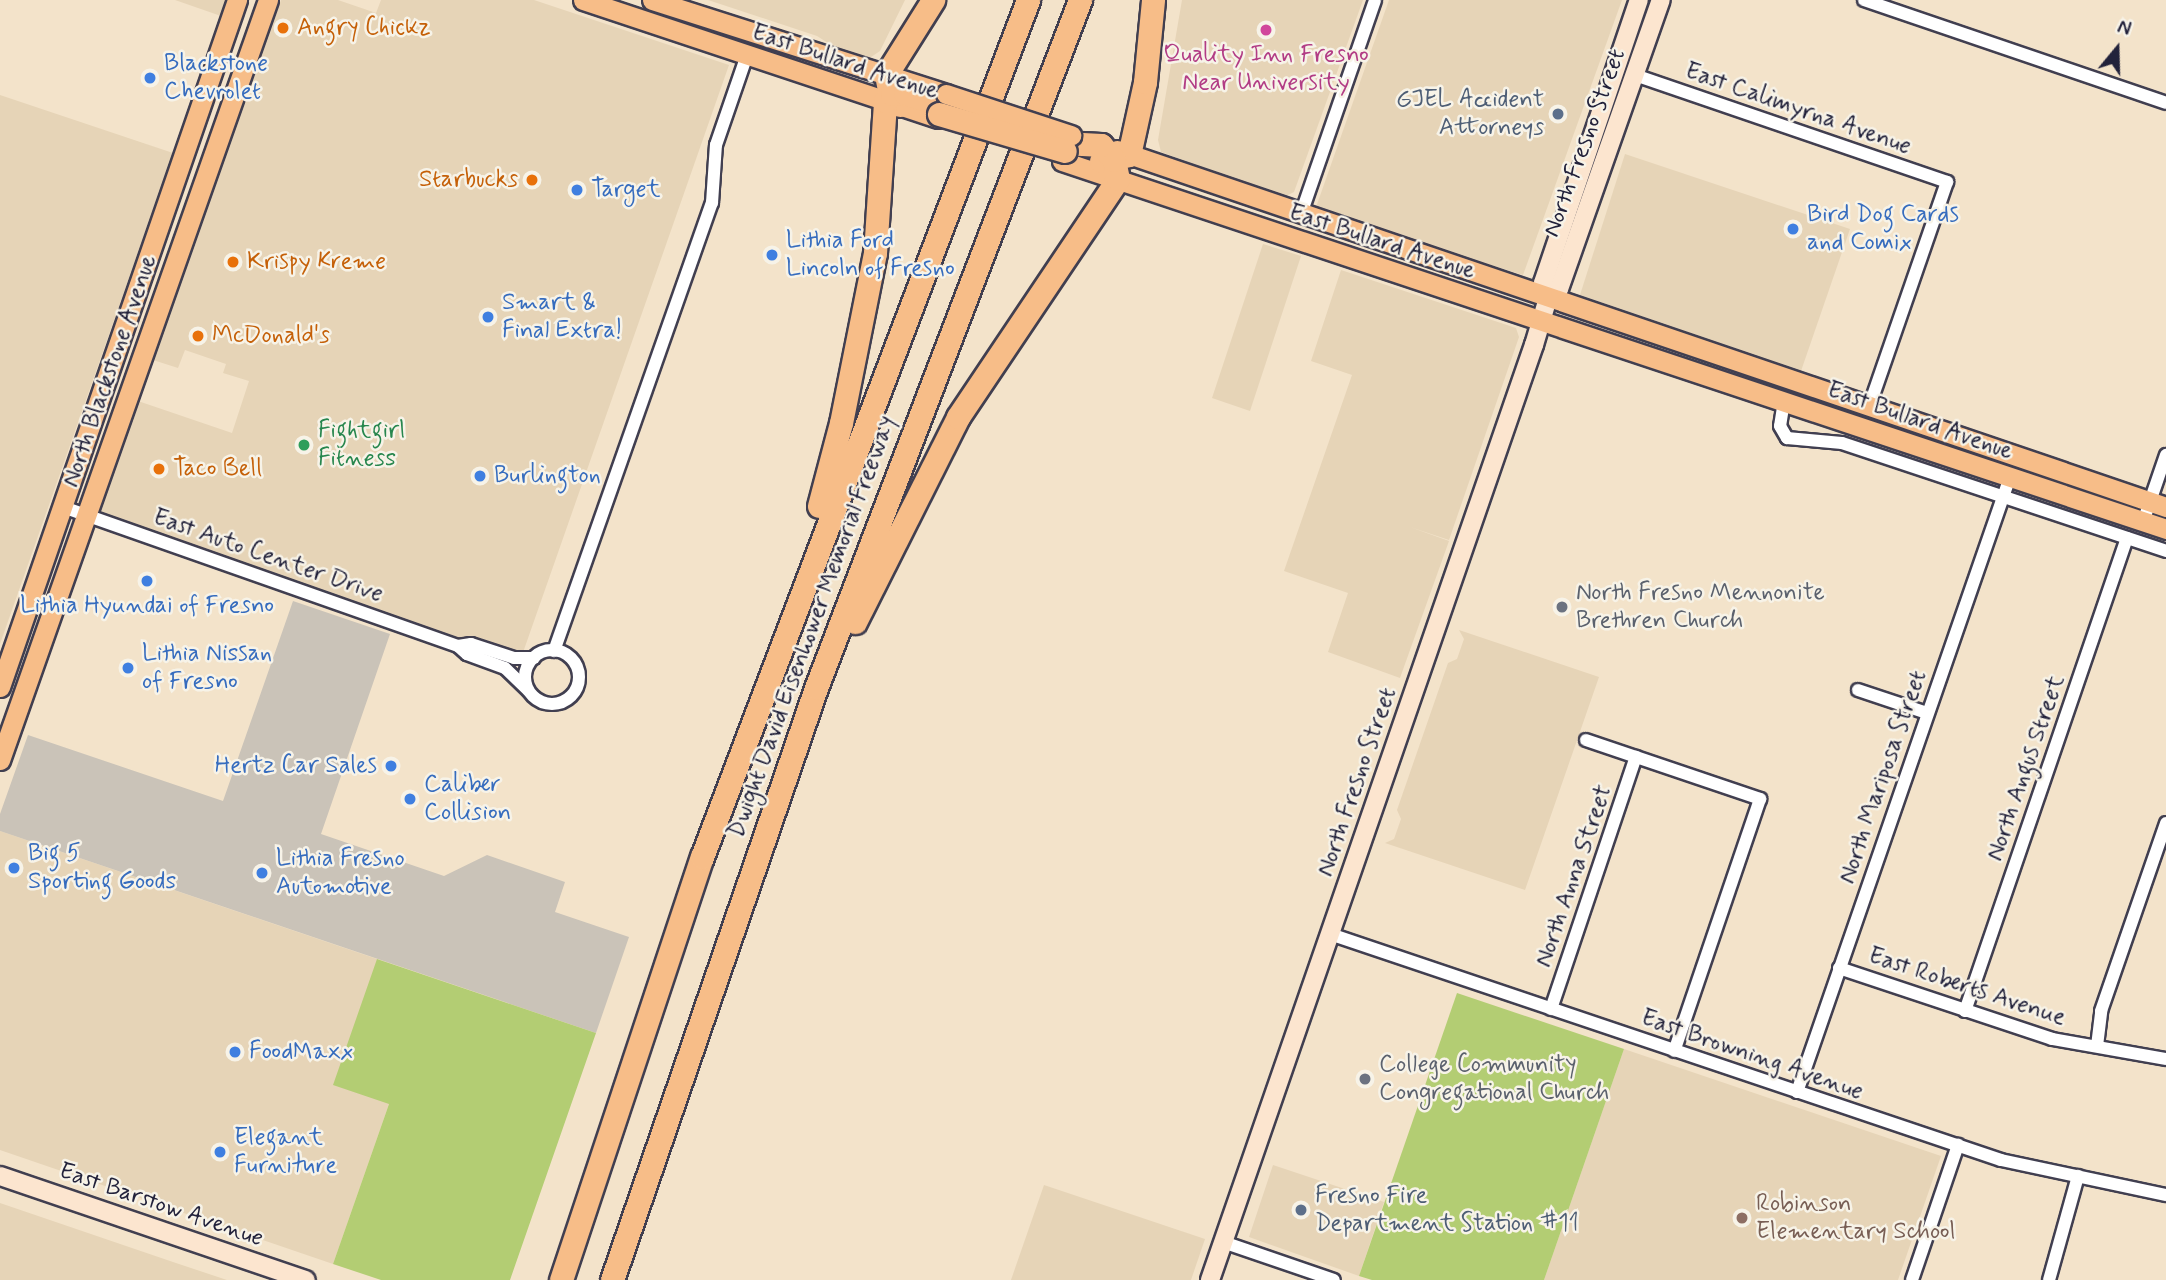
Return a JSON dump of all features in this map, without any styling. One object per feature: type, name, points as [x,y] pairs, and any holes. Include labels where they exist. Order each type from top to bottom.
[{"type":"highway","points":[[788,624],[836,444],[863,321],[896,97],[933,0]]},
{"type":"highway","name":"Dwight David Eisenhower Memorial Freeway","points":[[561,1280],[702,857],[788,624],[1028,0]]},
{"type":"highway","name":"Dwight David Eisenhower Memorial Freeway","points":[[612,1280],[816,688],[1080,0]]},
{"type":"highway","points":[[816,688],[836,660],[964,407],[1116,160],[1144,82],[1153,0]]},
{"type":"highway","points":[[896,97],[905,93],[941,108],[1116,160]]},
{"type":"main road","name":"North Blackstone Avenue","points":[[0,760],[268,0]]},
{"type":"main road","name":"East Bullard Avenue","points":[[583,0],[747,55],[896,97]]},
{"type":"main road","name":"East Bullard Avenue","points":[[652,0],[896,97]]},
{"type":"main road","name":"North Fresno Street","points":[[1548,298],[1543,282],[1639,0]]},
{"type":"main road","points":[[1635,75],[1629,65],[1649,0]]},
{"type":"main road","name":"North Fresno Street","points":[[1210,1280],[1548,298],[1559,289],[1661,0]]},
{"type":"main road","name":"North Blackstone Avenue","points":[[0,687],[235,5]]},
{"type":"main road","points":[[207,168],[201,149],[221,87],[235,5]]},
{"type":"main road","name":"East Bullard Avenue","points":[[1066,147],[1301,214],[2158,504]]},
{"type":"main road","name":"East Bullard Avenue","points":[[1116,160],[1541,321],[2166,529]]},
{"type":"main road","points":[[171,272],[165,255],[187,189],[179,173]]},
{"type":"main road","points":[[1784,401],[1798,396],[1857,414],[1869,407]]},
{"type":"main road","name":"East Barstow Avenue","points":[[0,1176],[306,1280]]},
{"type":"street","points":[[1301,214],[1376,0]]},
{"type":"street","points":[[1864,0],[2166,103]]},
{"type":"street","points":[[554,651],[712,203],[716,145],[747,55]]},
{"type":"street","name":"East Calimyrna Avenue","points":[[1635,75],[1947,182],[1869,407]]},
{"type":"street","points":[[1784,401],[1780,426],[1787,438],[1842,443],[2166,551]]},
{"type":"street","points":[[2143,522],[2158,504],[2166,456]]},
{"type":"street","name":"North Mariposa Street","points":[[1797,1092],[2010,477]]},
{"type":"street","name":"East Auto Center Drive","points":[[63,507],[458,646],[505,668],[528,690]]},
{"type":"street","name":"North Angus Street","points":[[1965,1011],[2127,538]]},
{"type":"street","name":"East Auto Center Drive","points":[[458,646],[471,644],[507,656],[534,657]]},
{"type":"street","points":[[554,651],[566,655],[577,667],[575,691],[554,704],[538,700],[528,690],[526,671],[534,657],[554,651]]},
{"type":"street","points":[[1858,690],[1927,713]]},
{"type":"street","points":[[1586,740],[1760,799],[1674,1051]]},
{"type":"street","name":"North Anna Street","points":[[1551,1009],[1636,757]]},
{"type":"street","points":[[2097,1046],[2107,991],[2166,822]]},
{"type":"street","name":"East Browning Avenue","points":[[1330,934],[2024,1166],[2166,1195]]},
{"type":"street","name":"East Roberts Avenue","points":[[1839,968],[2052,1039],[2166,1059]]},
{"type":"street","points":[[1912,1280],[1958,1145]]},
{"type":"street","points":[[2049,1280],[2078,1175]]},
{"type":"street","points":[[1223,1242],[1334,1280]]},
{"type":"shaded area","points":[[175,0],[227,0],[221,16]]},
{"type":"shaded area","points":[[281,0],[338,0],[376,13],[381,0],[534,0],[729,65],[520,661],[96,516],[138,401],[232,433],[249,381],[223,373],[226,364],[185,350],[178,368],[153,360]]},
{"type":"shaded area","points":[[708,0],[905,0],[880,51],[868,59],[839,50],[817,36]]},
{"type":"shaded area","points":[[1182,0],[1363,0],[1294,192],[1284,197],[1161,152],[1158,140]]},
{"type":"shaded area","points":[[1389,0],[1622,0],[1523,275],[1315,210]]},
{"type":"shaded area","points":[[0,95],[173,153],[0,644]]},
{"type":"shaded area","points":[[1625,154],[1850,229],[1801,371],[1580,295]]},
{"type":"shaded area","points":[[1263,244],[1301,256],[1250,411],[1212,398]]},
{"type":"shaded area","points":[[1341,270],[1516,328],[1519,337],[1449,540],[1410,527],[1449,541],[1400,678],[1328,652],[1348,593],[1284,571],[1352,375],[1311,361]]},
{"type":"shaded area","points":[[293,601],[390,634],[321,834],[444,876],[487,855],[565,882],[555,912],[629,937],[596,1033],[0,831],[0,814],[28,735],[223,801]]},
{"type":"shaded area","points":[[1459,630],[1599,677],[1525,890],[1385,843],[1394,839],[1401,819],[1397,810],[1448,663],[1457,659],[1464,639]]},
{"type":"shaded area","points":[[0,831],[377,959],[389,1104],[333,1264],[0,1150]]},
{"type":"shaded area","name":"Robinson Elementary School","points":[[1624,1049],[1941,1156],[1898,1280],[1544,1280]]},
{"type":"shaded area","points":[[1273,1165],[1384,1202],[1359,1276],[1249,1237]]},
{"type":"shaded area","points":[[1044,1185],[1205,1239],[1191,1280],[1011,1280]]},
{"type":"shaded area","points":[[0,1203],[173,1262],[227,1280],[0,1280]]},
{"type":"green space","points":[[377,959],[596,1033],[510,1280],[381,1280],[333,1264],[389,1104],[333,1085]]},
{"type":"green space","points":[[1457,993],[1624,1049],[1544,1280],[1372,1280],[1359,1276]]},
{"type":"place","name":"Angry Chickz","points":[[283,28]]},
{"type":"place","name":"Quality Inn Fresno Near University","points":[[1266,30]]},
{"type":"place","name":"Blackstone Chevrolet","points":[[150,78]]},
{"type":"place","name":"GJEL Accident Attorneys","points":[[1558,114]]},
{"type":"place","name":"Starbucks","points":[[532,180]]},
{"type":"place","name":"Target","points":[[577,190]]},
{"type":"place","name":"Bird Dog Cards and Comix","points":[[1793,229]]},
{"type":"place","name":"Lithia Ford Lincoln of Fresno","points":[[772,255]]},
{"type":"place","name":"Krispy Kreme","points":[[233,262]]},
{"type":"place","name":"Smart & Final Extra!","points":[[488,317]]},
{"type":"place","name":"McDonald's","points":[[198,336]]},
{"type":"place","name":"Fightgirl Fitness","points":[[304,445]]},
{"type":"place","name":"Taco Bell","points":[[159,469]]},
{"type":"place","name":"Burlington","points":[[480,476]]},
{"type":"place","name":"Lithia Hyundai of Fresno","points":[[147,581]]},
{"type":"place","name":"North Fresno Mennonite Brethren Church","points":[[1562,607]]},
{"type":"place","name":"Lithia Nissan of Fresno","points":[[128,668]]},
{"type":"place","name":"Hertz Car Sales","points":[[391,766]]},
{"type":"place","name":"Caliber Collision","points":[[410,799]]},
{"type":"place","name":"Big 5 Sporting Goods","points":[[14,868]]},
{"type":"place","name":"Lithia Fresno Automotive","points":[[262,873]]},
{"type":"place","name":"FoodMaxx","points":[[235,1052]]},
{"type":"place","name":"College Community Congregational Church","points":[[1365,1079]]},
{"type":"place","name":"Elegant Furniture","points":[[220,1152]]},
{"type":"place","name":"Fresno Fire Department Station #11","points":[[1301,1210]]},
{"type":"place","name":"Robinson Elementary School","points":[[1742,1218]]}]
